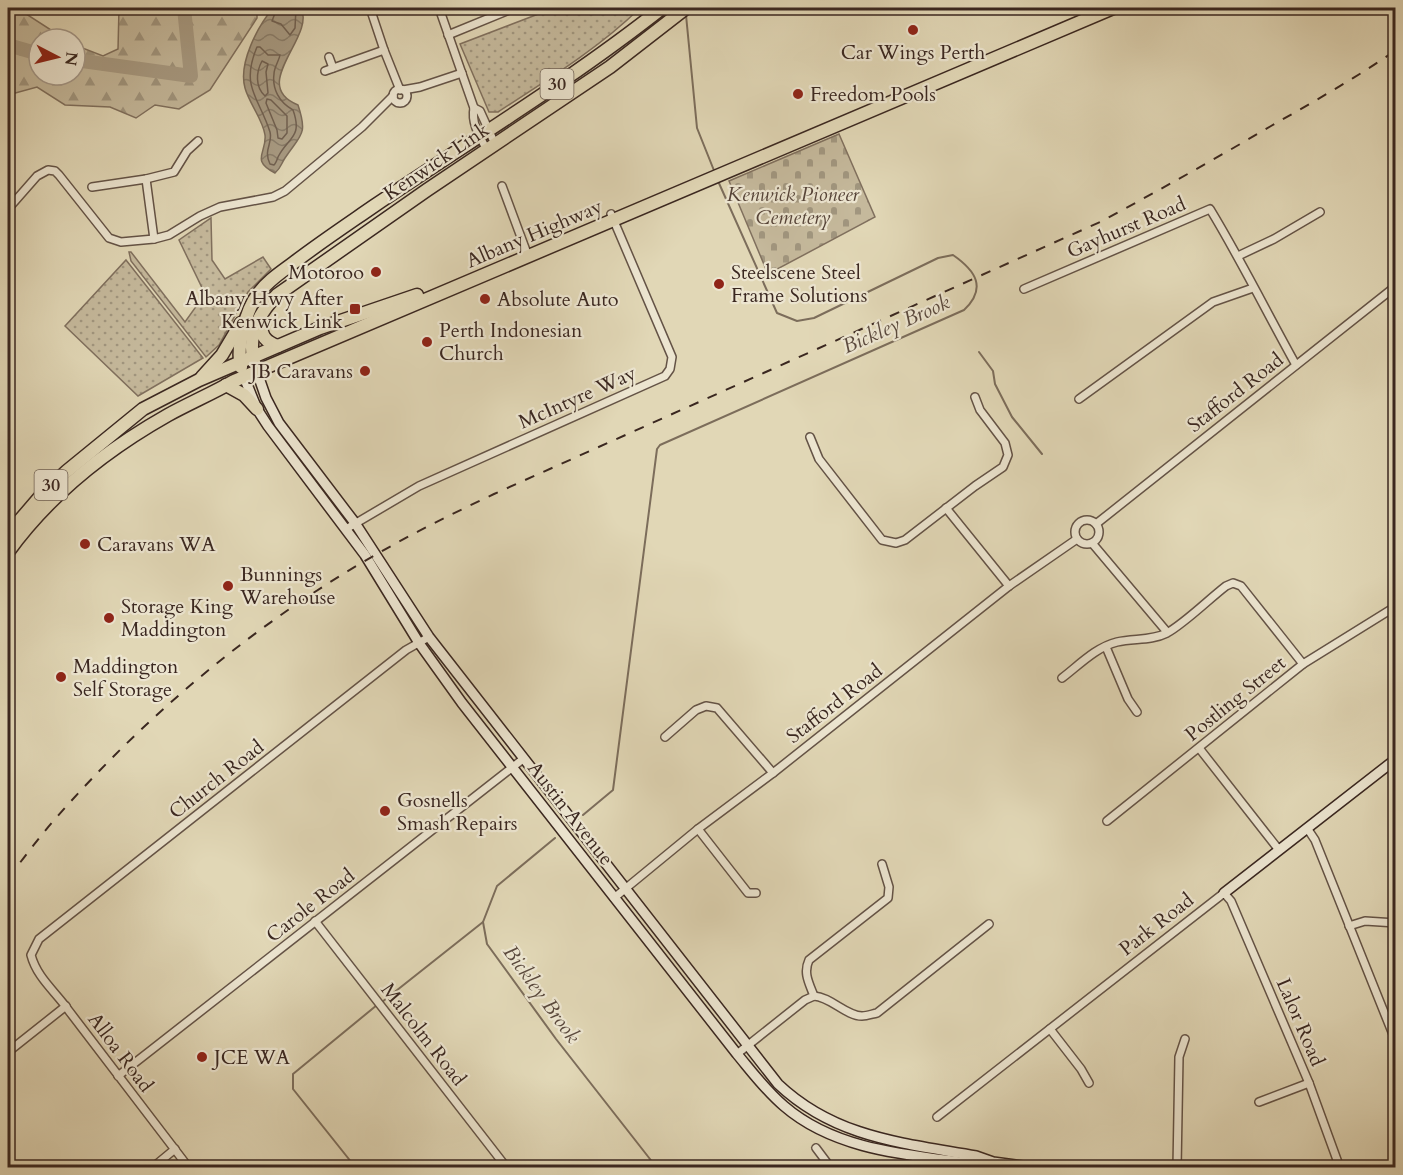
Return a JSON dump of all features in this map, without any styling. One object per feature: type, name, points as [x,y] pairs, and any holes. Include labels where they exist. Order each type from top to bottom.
[{"type":"highway","name":"Kenwick Link","points":[[244,377],[239,349],[244,326],[256,296],[273,279],[301,257],[604,52],[662,8]]},
{"type":"highway","name":"Kenwick Link","points":[[257,372],[253,357],[253,333],[261,314],[297,280],[610,67],[686,8]]},
{"type":"highway","name":"Albany Highway","points":[[723,170],[1095,8]]},
{"type":"highway","name":"Albany Highway","points":[[8,534],[45,491],[117,428],[143,409],[199,380],[320,328],[440,287],[526,253],[1113,8]]},
{"type":"highway","name":"Albany Highway","points":[[8,552],[46,506],[85,470],[158,421],[226,385],[526,253]]},
{"type":"highway","name":"30","points":[[199,380],[227,347],[256,296]]},
{"type":"highway","points":[[268,305],[261,331],[267,341],[278,346]]},
{"type":"highway","points":[[226,385],[244,395],[257,409]]},
{"type":"main road","name":"Austin Avenue","points":[[257,372],[279,423],[355,522],[429,637],[747,1046],[785,1091],[824,1118],[875,1138],[953,1160]]},
{"type":"main road","name":"Austin Avenue","points":[[244,377],[257,409],[346,529],[419,642],[512,768],[737,1054],[784,1106],[826,1132],[854,1144],[953,1160]]},
{"type":"main road","name":"Park Road","points":[[1224,893],[1395,759]]},
{"type":"main road","points":[[953,1160],[975,1164],[993,1162],[1037,1167]]},
{"type":"street","points":[[370,8],[399,94]]},
{"type":"street","points":[[439,8],[474,108],[472,116],[484,132],[491,147]]},
{"type":"street","points":[[448,35],[514,8]]},
{"type":"street","points":[[329,57],[329,69],[384,50]]},
{"type":"street","points":[[8,209],[37,176],[48,170],[55,171],[109,238],[121,242],[169,235],[220,207],[267,199],[285,191],[399,94],[462,73]]},
{"type":"street","points":[[92,187],[146,179],[174,172],[187,151],[198,141]]},
{"type":"street","points":[[146,179],[154,239]]},
{"type":"street","points":[[502,186],[526,253]]},
{"type":"street","name":"Gayhurst Road","points":[[1024,289],[1210,209],[1238,256],[1296,365]]},
{"type":"street","points":[[1238,256],[1274,239],[1320,212]]},
{"type":"street","name":"McIntyre Way","points":[[346,529],[419,486],[665,376],[670,369],[672,357],[613,217]]},
{"type":"street","name":"Stafford Road","points":[[614,898],[698,829],[1009,586],[1077,538],[1076,528],[1082,522],[1090,521],[1096,524],[1395,286]]},
{"type":"street","points":[[1079,399],[1213,302],[1253,288]]},
{"type":"street","points":[[810,437],[819,459],[882,540],[896,543],[905,540],[1003,467],[1008,455],[1005,443],[980,410],[975,397]]},
{"type":"street","points":[[946,508],[1009,586]]},
{"type":"street","points":[[1077,538],[1084,544],[1092,543],[1099,535],[1096,524]]},
{"type":"street","points":[[1092,543],[1167,632]]},
{"type":"street","points":[[1062,678],[1089,657],[1117,642],[1153,638],[1167,632],[1233,583],[1241,586],[1303,664]]},
{"type":"street","name":"Postling Street","points":[[1107,821],[1303,664],[1390,610]]},
{"type":"street","name":"Church Road","points":[[31,955],[39,939],[419,642],[429,637]]},
{"type":"street","points":[[1106,647],[1128,699],[1137,712]]},
{"type":"street","points":[[665,736],[696,710],[706,706],[717,708],[772,773]]},
{"type":"street","points":[[1198,748],[1279,850]]},
{"type":"street","name":"Carole Road","points":[[118,1076],[523,759]]},
{"type":"street","points":[[1307,828],[1315,840],[1395,1042]]},
{"type":"street","points":[[698,829],[748,893],[756,893]]},
{"type":"street","points":[[814,996],[806,975],[809,960],[888,898],[890,887],[882,864]]},
{"type":"street","name":"Park Road","points":[[938,1117],[1224,893]]},
{"type":"street","name":"Lalor Road","points":[[1224,893],[1231,901],[1309,1083],[1340,1167]]},
{"type":"street","name":"Malcolm Road","points":[[315,921],[507,1167]]},
{"type":"street","points":[[1349,926],[1365,921],[1395,923]]},
{"type":"street","points":[[737,1054],[805,1000],[814,996],[823,997],[854,1014],[862,1016],[877,1013],[988,924]]},
{"type":"street","name":"Alloa Road","points":[[31,955],[42,978],[189,1167]]},
{"type":"street","points":[[8,1052],[66,1006]]},
{"type":"street","points":[[1050,1029],[1089,1083]]},
{"type":"street","points":[[1177,1167],[1179,1058],[1185,1039]]},
{"type":"street","points":[[1259,1102],[1309,1083]]},
{"type":"street","points":[[816,1148],[831,1167]]},
{"type":"street","points":[[152,1167],[175,1149]]},
{"type":"green space","points":[[8,8],[17,8],[46,27],[27,27],[27,87],[37,87],[8,95]]},
{"type":"green space","points":[[119,8],[257,8],[257,18],[210,90],[179,109],[155,105],[136,118],[110,107],[65,105],[37,87],[87,87],[87,50],[103,56],[118,49]]},
{"type":"green space","points":[[554,8],[640,8],[572,63],[498,112],[489,112],[460,44]]},
{"type":"green space","name":"Kenwick Pioneer Cemetery","points":[[839,134],[875,217],[768,274],[729,181]]},
{"type":"green space","points":[[211,218],[212,260],[225,279],[263,257],[271,269],[248,292],[219,345],[206,357],[131,261],[129,252],[185,322],[205,294],[179,240]]},
{"type":"green space","points":[[126,260],[203,358],[138,396],[65,326]]},
{"type":"water","points":[[273,8],[301,8],[303,20],[300,33],[281,73],[279,85],[284,96],[298,105],[302,129],[299,139],[275,173],[261,160],[265,135],[262,123],[247,94],[244,78],[244,67],[251,45]]},
{"type":"waterway","points":[[87,62],[191,76],[184,8]]},
{"type":"waterway","name":"Bickley Brook","points":[[686,15],[697,128],[715,173]]},
{"type":"waterway","points":[[8,45],[27,51]]},
{"type":"waterway","name":"Bickley Brook","points":[[583,815],[613,790],[657,449],[660,445],[964,310],[971,302],[977,287],[976,280],[968,267],[953,255],[938,258],[814,318],[797,321],[777,313],[718,181]]},
{"type":"waterway","points":[[979,352],[993,371],[995,384],[1012,417],[1042,454]]},
{"type":"waterway","name":"Bickley Brook","points":[[555,838],[497,886],[483,922],[487,944],[556,1039],[657,1168]]},
{"type":"waterway","points":[[382,1002],[483,922]]},
{"type":"waterway","points":[[356,1168],[293,1089],[293,1074],[377,1005]]},
{"type":"railway","points":[[8,878],[50,825],[91,780],[166,707],[206,672],[289,609],[377,554],[494,494],[1100,222],[1318,99],[1396,50]]},
{"type":"place","name":"Car Wings Perth","points":[[913,30]]},
{"type":"place","name":"Freedom Pools","points":[[798,94]]},
{"type":"place","name":"Motoroo","points":[[376,272]]},
{"type":"place","name":"Steelscene Steel Frame Solutions","points":[[719,284]]},
{"type":"place","name":"Absolute Auto","points":[[485,299]]},
{"type":"place","name":"Albany Hwy After Kenwick Link","points":[[355,309]]},
{"type":"place","name":"Perth Indonesian Church","points":[[427,342]]},
{"type":"place","name":"JB Caravans","points":[[365,371]]},
{"type":"place","name":"Caravans WA","points":[[85,544]]},
{"type":"place","name":"Bunnings Warehouse","points":[[228,586]]},
{"type":"place","name":"Storage King Maddington","points":[[109,618]]},
{"type":"place","name":"Maddington Self Storage","points":[[61,677]]},
{"type":"place","name":"Gosnells Smash Repairs","points":[[385,811]]},
{"type":"place","name":"JCE WA","points":[[202,1057]]}]
